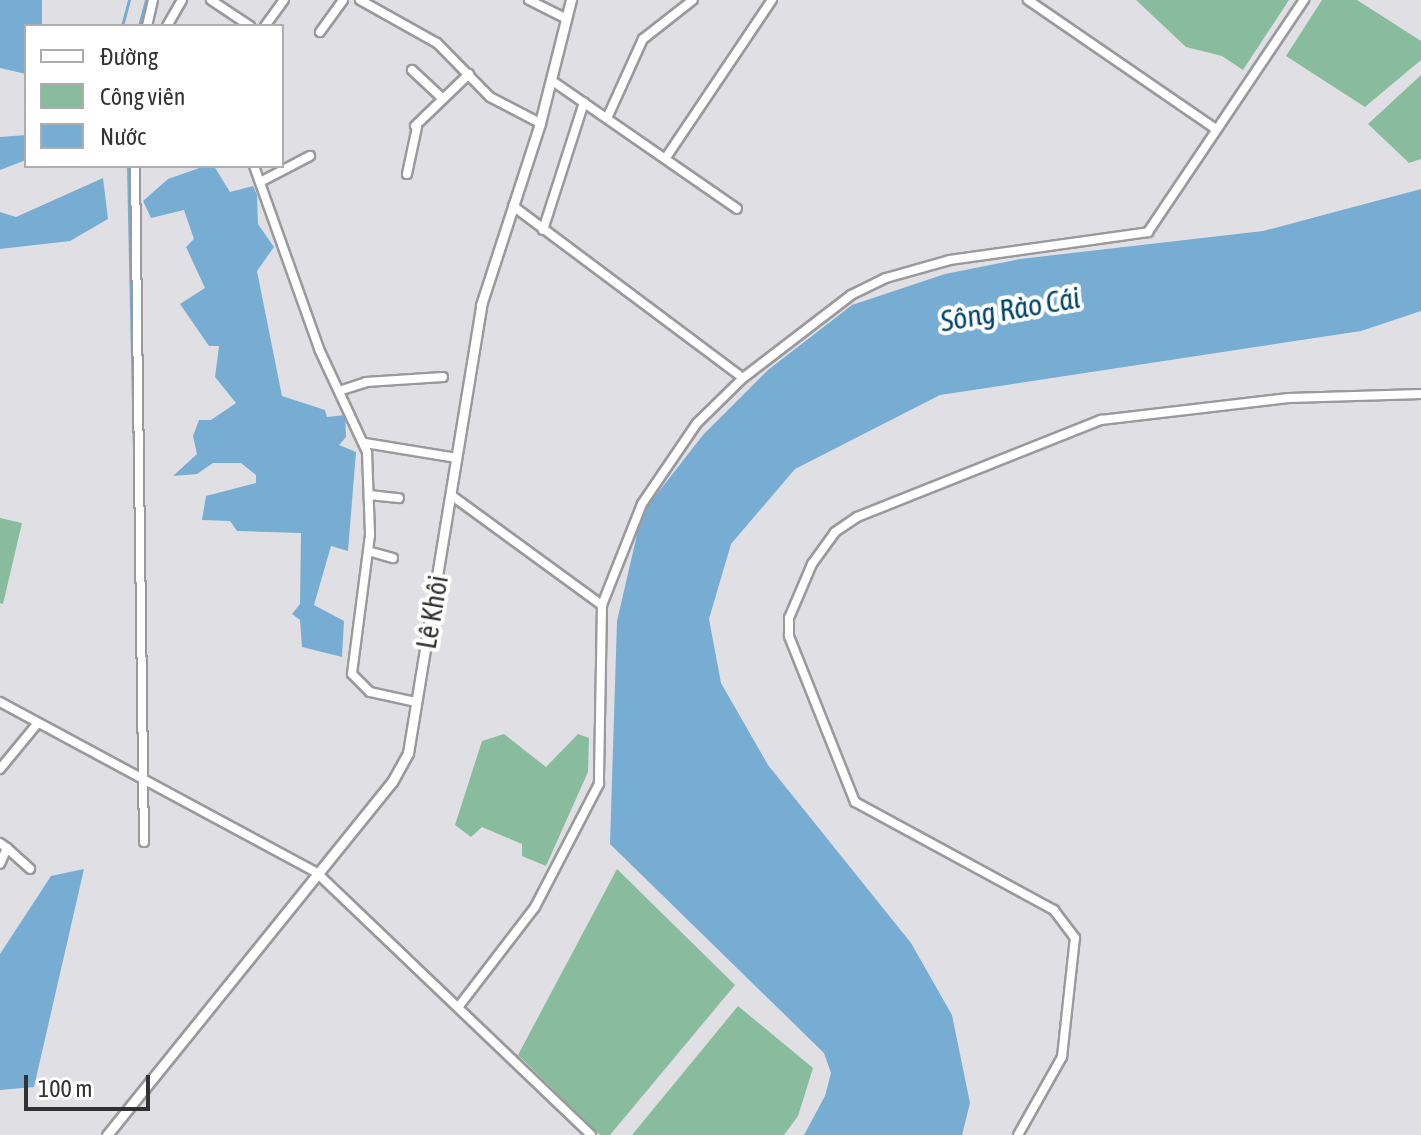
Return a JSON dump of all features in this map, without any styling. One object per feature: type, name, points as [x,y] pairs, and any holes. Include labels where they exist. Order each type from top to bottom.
[{"type":"street","points":[[147,24],[153,0]]},
{"type":"street","points":[[168,24],[182,0]]},
{"type":"street","points":[[211,0],[247,24]]},
{"type":"street","points":[[266,24],[284,0]]},
{"type":"street","points":[[320,32],[343,0]]},
{"type":"street","points":[[360,0],[437,43],[503,106],[540,123]]},
{"type":"street","points":[[529,0],[565,18]]},
{"type":"street","name":"Lê Khôi","points":[[107,1135],[402,767],[416,702],[481,305],[540,123],[571,0]]},
{"type":"street","points":[[608,116],[643,39],[693,0]]},
{"type":"street","points":[[667,156],[772,0]]},
{"type":"street","points":[[1028,0],[1216,129]]},
{"type":"street","points":[[459,1006],[535,907],[599,784],[605,754],[602,605],[642,504],[697,423],[743,378],[851,295],[886,278],[950,260],[1148,232],[1304,0]]},
{"type":"street","points":[[412,70],[442,98]]},
{"type":"street","points":[[407,174],[416,126],[469,74]]},
{"type":"street","points":[[551,80],[667,156],[737,209]]},
{"type":"street","points":[[543,230],[584,102]]},
{"type":"street","points":[[264,180],[310,156]]},
{"type":"street","points":[[135,168],[144,842]]},
{"type":"street","points":[[255,168],[264,180],[339,391],[365,443],[369,495],[368,551],[352,674],[370,692],[416,702]]},
{"type":"street","points":[[513,206],[743,378]]},
{"type":"street","points":[[339,391],[366,382],[443,377]]},
{"type":"street","points":[[1018,1135],[1062,1057],[1075,938],[1054,910],[855,802],[789,636],[789,618],[812,564],[835,532],[857,517],[1101,420],[1276,399],[1421,394]]},
{"type":"street","points":[[365,443],[457,458]]},
{"type":"street","points":[[369,495],[399,498]]},
{"type":"street","points":[[451,495],[602,605]]},
{"type":"street","points":[[368,551],[393,558]]},
{"type":"street","points":[[0,702],[142,782],[317,873],[591,1135]]},
{"type":"street","points":[[0,769],[37,724]]},
{"type":"street","points":[[0,864],[3,845]]},
{"type":"street","points":[[3,845],[30,869]]},
{"type":"green space","points":[[1136,0],[1289,0],[1243,70],[1222,56],[1186,47]]},
{"type":"green space","points":[[1322,0],[1357,0],[1421,41],[1421,60],[1365,107],[1286,56]]},
{"type":"green space","points":[[1421,75],[1421,159],[1409,163],[1368,124]]},
{"type":"green space","points":[[0,518],[22,523],[3,604],[0,603]]},
{"type":"green space","points":[[504,734],[546,767],[578,734],[589,738],[588,772],[546,866],[522,856],[522,844],[482,827],[471,837],[455,825],[482,741]]},
{"type":"green space","points":[[617,869],[735,985],[610,1135],[600,1135],[518,1055]]},
{"type":"green space","points":[[738,1006],[813,1068],[798,1116],[784,1135],[632,1135]]},
{"type":"water","points":[[0,0],[42,0],[42,24],[24,24],[24,74],[0,68]]},
{"type":"water","points":[[24,135],[24,161],[0,170],[0,137]]},
{"type":"water","points":[[199,168],[215,168],[230,192],[253,186],[257,195],[258,224],[274,247],[257,271],[282,396],[325,410],[327,417],[345,415],[346,437],[339,445],[356,452],[348,551],[331,546],[314,605],[344,621],[342,657],[302,647],[300,620],[292,614],[300,604],[301,533],[237,531],[230,521],[202,520],[206,496],[256,483],[256,475],[241,463],[213,463],[197,474],[173,476],[197,454],[193,436],[199,420],[211,420],[236,403],[215,377],[219,346],[209,346],[180,304],[205,288],[186,247],[194,239],[184,210],[151,218],[143,201],[168,179]]},
{"type":"water","points":[[103,178],[108,219],[70,241],[0,249],[0,212],[16,217]]},
{"type":"water","name":"Sông Rào Cái","points":[[1421,189],[1421,311],[1361,331],[940,395],[795,469],[731,544],[709,619],[721,683],[768,765],[911,943],[952,1015],[970,1103],[962,1135],[804,1135],[825,1096],[831,1073],[824,1053],[610,844],[617,621],[642,513],[703,435],[768,370],[852,305],[945,274],[1020,259],[1263,231]]},
{"type":"water","points":[[84,869],[34,1087],[0,1090],[0,954],[51,876]]},
{"type":"waterway","points":[[123,24],[129,0]]},
{"type":"waterway","points":[[140,24],[146,0]]},
{"type":"waterway","points":[[128,168],[137,614]]}]
